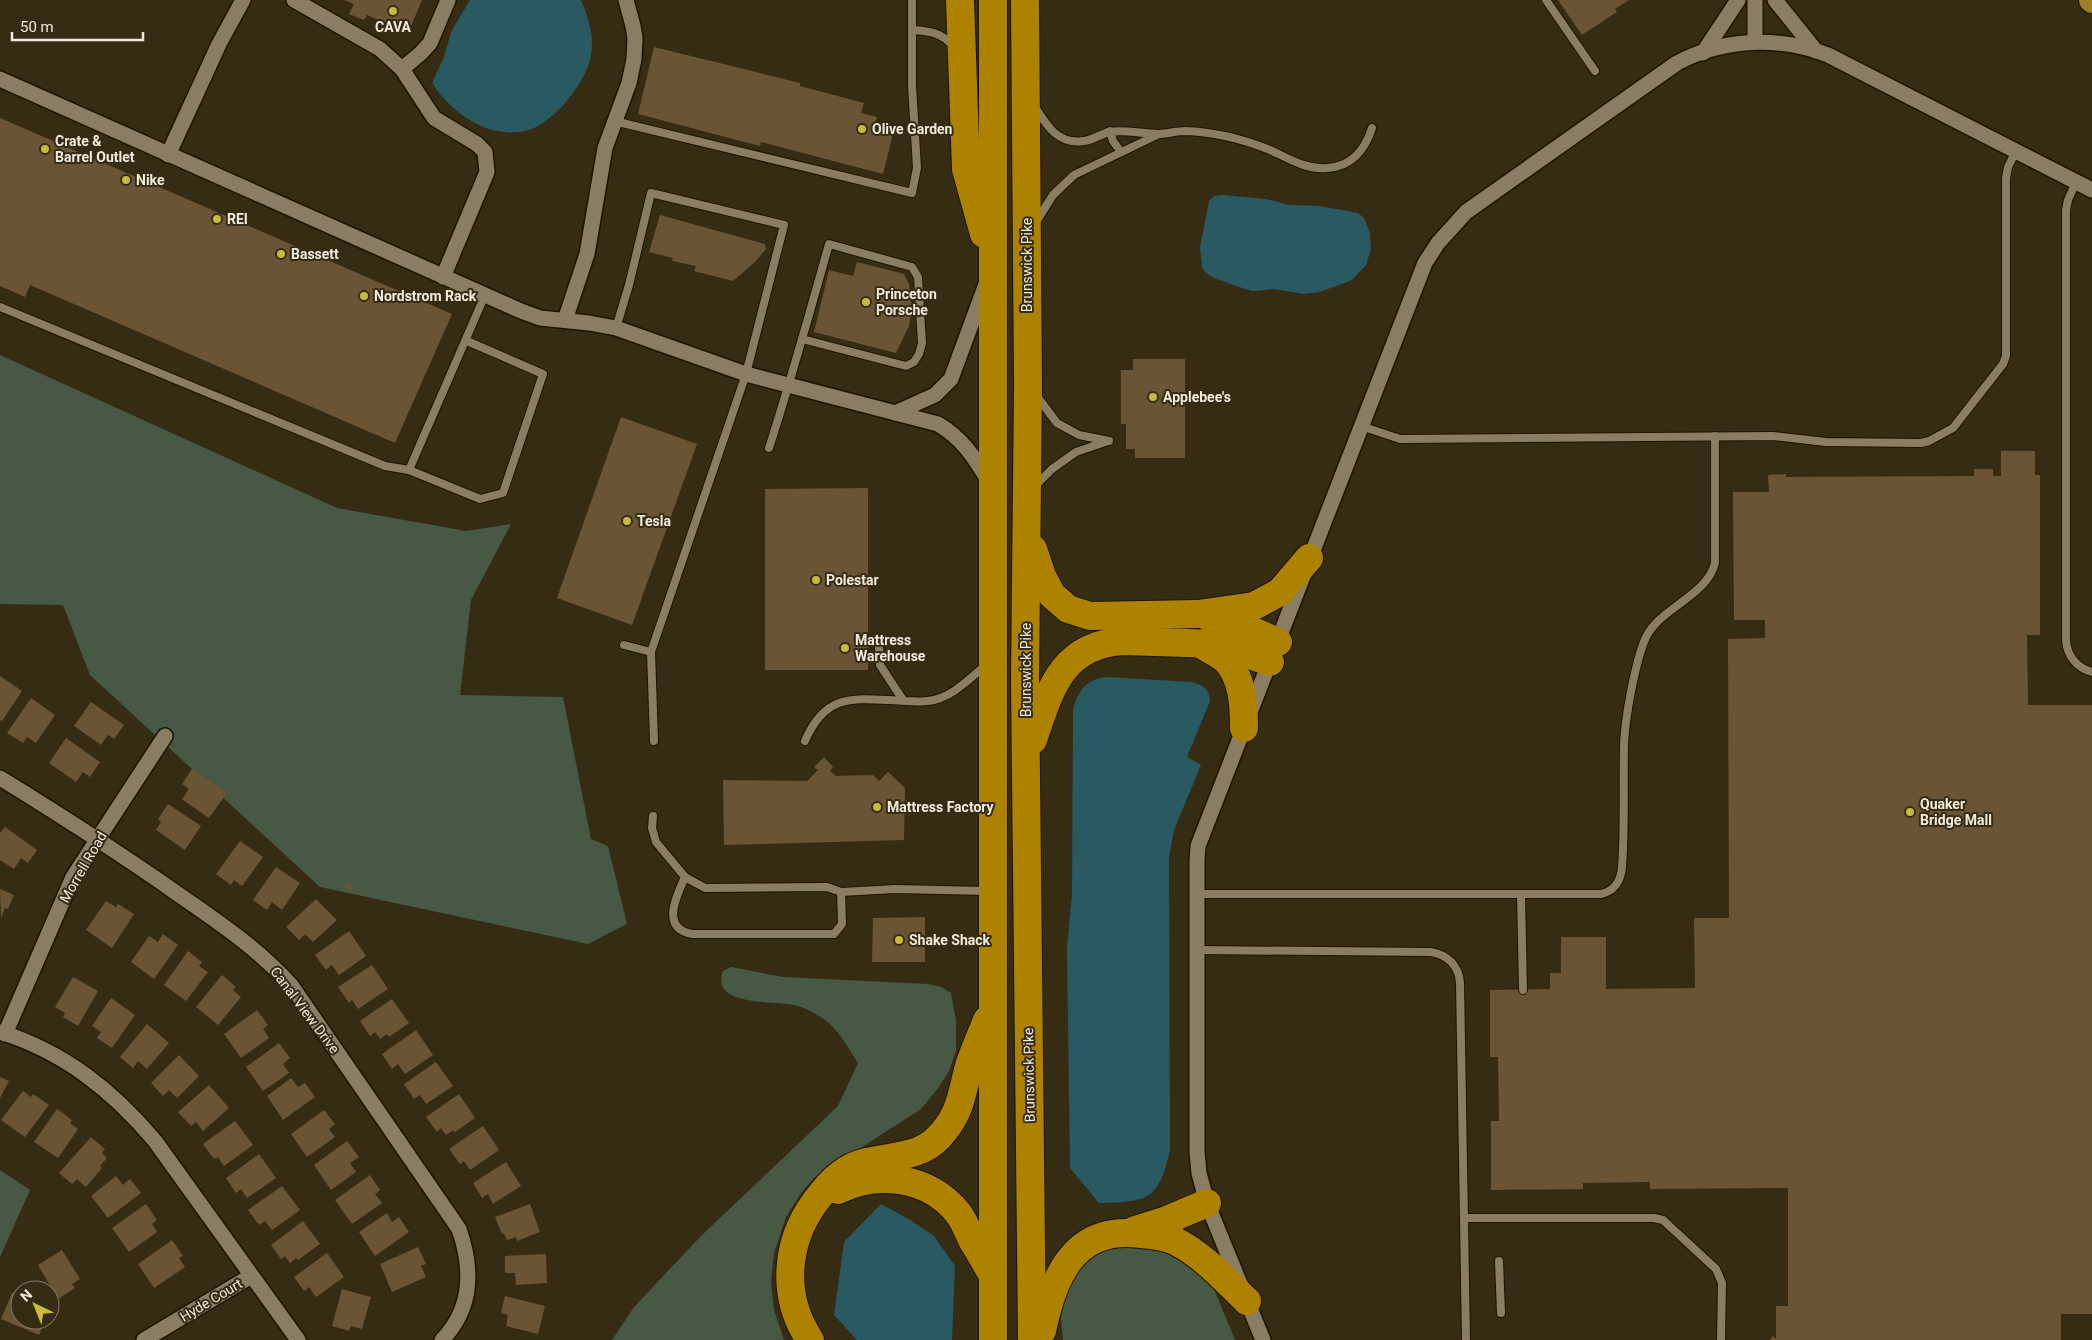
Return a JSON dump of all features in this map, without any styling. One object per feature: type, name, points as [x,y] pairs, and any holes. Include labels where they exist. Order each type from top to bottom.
[{"type":"highway","points":[[960,0],[966,170],[993,264]]},
{"type":"highway","points":[[992,0],[994,658],[993,1340]]},
{"type":"highway","name":"Brunswick Pike","points":[[1025,0],[1028,384],[1026,763],[1032,1340]]},
{"type":"highway","points":[[1027,520],[1034,552],[1042,576],[1052,595],[1068,609],[1090,616],[1198,614],[1254,606],[1264,602],[1288,584],[1309,558]]},
{"type":"highway","points":[[1198,614],[1246,628],[1274,652]]},
{"type":"highway","points":[[1026,763],[1052,686],[1062,669],[1081,653],[1094,646],[1115,642],[1197,642],[1274,652]]},
{"type":"highway","points":[[1197,642],[1222,657],[1232,669],[1243,698],[1244,728]]},
{"type":"highway","points":[[810,1340],[798,1318],[792,1299],[790,1282],[792,1249],[803,1220],[822,1192],[840,1174],[868,1161],[904,1156],[919,1150],[937,1139],[958,1112],[969,1066],[994,1002]]},
{"type":"highway","points":[[803,1220],[824,1199],[853,1184],[876,1179],[910,1182],[938,1194],[955,1209],[963,1220],[992,1274]]},
{"type":"highway","points":[[1041,1340],[1052,1292],[1070,1258],[1092,1241],[1110,1234],[1128,1232],[1167,1220],[1207,1203]]},
{"type":"highway","points":[[1128,1232],[1153,1235],[1176,1241],[1200,1257],[1247,1301]]},
{"type":"street","points":[[168,155],[219,44],[244,0]]},
{"type":"street","points":[[294,0],[380,49],[402,69],[434,118],[477,144],[485,152],[487,172],[443,276]]},
{"type":"street","points":[[402,69],[430,43],[448,0]]},
{"type":"street","points":[[565,320],[587,254],[601,168],[614,121],[629,83],[634,59],[634,26],[626,0]]},
{"type":"street","points":[[1703,52],[1738,0]]},
{"type":"street","points":[[1755,0],[1755,42]]},
{"type":"street","points":[[1775,0],[1816,51]]},
{"type":"street","points":[[1263,1340],[1207,1203],[1199,1173],[1198,846],[1425,263],[1447,232],[1471,209],[1687,58],[1703,52],[1755,42],[1786,43],[1816,51],[1864,73],[2092,190]]},
{"type":"street","points":[[0,79],[168,155],[540,318],[589,322],[616,328],[746,374],[938,424],[950,431],[975,458],[993,490]]},
{"type":"street","points":[[895,413],[935,396],[951,379],[993,264]]},
{"type":"street","name":"Morrell Road","points":[[3,1033],[73,877],[165,736]]},
{"type":"street","name":"Canal View Drive","points":[[0,778],[98,839],[245,941],[291,985],[459,1229],[466,1250],[469,1273],[467,1294],[460,1315],[442,1340]]},
{"type":"street","points":[[3,1033],[36,1046],[70,1063],[105,1089],[132,1114],[155,1141],[298,1340]]},
{"type":"street","name":"Hyde Court","points":[[144,1340],[251,1276]]},
{"type":"lane","points":[[614,121],[912,193],[917,168],[912,86],[912,0]]},
{"type":"lane","points":[[1546,0],[1595,71]]},
{"type":"lane","points":[[913,30],[932,31],[941,35],[953,45],[962,61]]},
{"type":"lane","points":[[1026,92],[1054,134],[1064,139],[1084,141],[1110,131],[1158,134],[1183,131],[1206,133],[1238,139],[1269,150],[1299,164],[1315,168],[1340,166],[1362,151],[1372,128]]},
{"type":"lane","points":[[1110,131],[1113,141],[1121,152]]},
{"type":"lane","points":[[1026,237],[1053,195],[1074,175],[1158,134]]},
{"type":"lane","points":[[1361,426],[1400,439],[1772,436],[1826,442],[1921,443],[1929,441],[1953,428],[2003,364],[2006,356],[2006,178],[2008,167],[2016,151]]},
{"type":"lane","points":[[2076,182],[2066,210],[2067,644],[2073,660],[2079,666],[2092,672]]},
{"type":"lane","points":[[616,328],[629,285],[651,193],[784,225],[746,374],[651,652],[654,741]]},
{"type":"lane","points":[[769,448],[790,386],[802,339],[829,244],[912,267],[918,277],[922,343],[919,354],[914,362],[906,366],[802,339]]},
{"type":"lane","points":[[408,470],[467,341],[485,295]]},
{"type":"lane","points":[[0,307],[385,466],[408,470],[480,499],[503,493],[544,374],[467,341]]},
{"type":"lane","points":[[1027,494],[1052,469],[1076,452],[1109,441],[1079,435],[1057,423],[1028,384]]},
{"type":"lane","points":[[1197,894],[1601,894],[1608,892],[1616,886],[1621,877],[1624,848],[1624,744],[1638,659],[1650,630],[1662,617],[1700,587],[1712,573],[1714,563],[1715,436]]},
{"type":"lane","points":[[624,645],[651,652]]},
{"type":"lane","points":[[879,648],[880,665],[903,700]]},
{"type":"lane","points":[[805,741],[811,727],[822,713],[835,703],[854,700],[928,701],[941,698],[958,689],[994,658]]},
{"type":"lane","points":[[653,816],[652,828],[656,842],[685,878],[705,888],[828,887],[841,892],[895,889],[994,891]]},
{"type":"lane","points":[[685,878],[676,897],[673,922],[679,929],[693,934],[834,934],[842,924],[841,892]]},
{"type":"lane","points":[[1521,895],[1523,990]]},
{"type":"lane","points":[[1197,950],[1427,951],[1440,954],[1450,961],[1457,971],[1460,983],[1466,1340]]},
{"type":"lane","points":[[1464,1218],[1654,1218],[1663,1220],[1716,1269],[1720,1275],[1721,1340]]},
{"type":"lane","points":[[1499,1261],[1501,1313]]},
{"type":"green space","points":[[0,355],[337,508],[466,531],[511,524],[471,600],[460,695],[563,697],[591,839],[608,846],[627,924],[588,944],[320,887],[90,675],[63,605],[0,604]]},
{"type":"green space","points":[[731,967],[783,977],[928,984],[941,987],[951,993],[956,1021],[956,1051],[949,1071],[921,1109],[814,1178],[801,1193],[786,1217],[774,1253],[771,1282],[774,1310],[784,1340],[612,1340],[634,1307],[702,1235],[838,1106],[858,1063],[846,1043],[831,1025],[814,1013],[798,1006],[735,997],[726,991],[721,983],[723,971]]},
{"type":"green space","points":[[0,1170],[30,1190],[0,1257]]},
{"type":"green space","points":[[1160,1241],[1211,1282],[1235,1340],[1063,1340],[1059,1299],[1063,1279],[1100,1244]]},
{"type":"water","points":[[470,0],[581,0],[591,32],[592,51],[589,63],[582,79],[566,102],[549,119],[536,127],[515,132],[501,132],[487,128],[461,114],[450,105],[432,83],[444,57],[451,32]]},
{"type":"water","points":[[1214,196],[1266,199],[1289,205],[1320,206],[1358,213],[1364,218],[1370,233],[1371,249],[1366,265],[1352,280],[1320,292],[1303,294],[1275,289],[1253,291],[1214,278],[1202,268],[1200,247],[1209,201]]},
{"type":"water","points":[[1106,677],[1192,682],[1205,688],[1210,701],[1187,757],[1201,765],[1174,830],[1169,857],[1170,1150],[1161,1179],[1149,1195],[1129,1201],[1099,1203],[1070,1168],[1067,947],[1072,894],[1073,710],[1077,697],[1088,684]]},
{"type":"water","points":[[881,1204],[934,1236],[955,1266],[952,1340],[857,1340],[834,1315],[844,1242]]},
{"type":"building","points":[[344,0],[422,0],[408,33],[367,15],[364,20],[349,14],[354,4]]},
{"type":"building","points":[[1558,0],[1629,0],[1615,9],[1617,12],[1582,35]]},
{"type":"building","points":[[654,47],[800,83],[800,86],[864,103],[861,113],[877,117],[876,121],[895,126],[883,174],[761,142],[760,146],[638,114]]},
{"type":"building","points":[[0,118],[452,314],[395,443],[30,285],[25,297],[0,286]]},
{"type":"building","points":[[660,215],[765,244],[766,249],[755,262],[733,281],[694,271],[696,266],[672,261],[673,258],[649,252]]},
{"type":"building","name":"Princeton Porsche","points":[[857,262],[904,274],[909,284],[912,309],[909,326],[896,353],[814,332],[829,270],[853,276]]},
{"type":"building","name":"Applebee's","points":[[1133,359],[1185,359],[1185,458],[1135,458],[1135,449],[1126,449],[1126,424],[1121,424],[1121,370],[1133,370]]},
{"type":"building","name":"Tesla","points":[[621,417],[697,444],[632,625],[557,598]]},
{"type":"building","name":"Quaker Bridge Mall","points":[[2001,451],[2035,451],[2035,475],[2040,475],[2040,635],[2027,635],[2028,705],[2092,705],[2092,1314],[2061,1314],[2061,1340],[1770,1340],[1773,1336],[1776,1339],[1776,1306],[1788,1306],[1788,1188],[1650,1189],[1650,1182],[1583,1183],[1583,1189],[1491,1190],[1491,1121],[1499,1121],[1498,1057],[1490,1057],[1490,990],[1550,989],[1550,973],[1561,973],[1561,937],[1606,937],[1606,989],[1695,988],[1694,918],[1729,918],[1728,639],[1765,638],[1765,620],[1734,620],[1733,492],[1769,492],[1768,475],[1786,474],[1786,477],[1974,476],[1974,469],[1993,469],[1993,476],[2001,476]]},
{"type":"building","name":"Polestar","points":[[868,488],[868,670],[765,670],[765,489]]},
{"type":"building","points":[[0,676],[22,691],[2,721],[0,720]]},
{"type":"building","points":[[31,698],[55,715],[36,743],[27,737],[23,743],[7,733]]},
{"type":"building","points":[[91,702],[124,725],[114,739],[108,735],[101,745],[74,726]]},
{"type":"building","points":[[66,738],[100,762],[90,777],[83,772],[76,782],[49,763]]},
{"type":"building","points":[[824,757],[833,767],[830,771],[836,776],[873,775],[879,781],[888,772],[905,788],[904,840],[724,845],[723,780],[807,781],[818,770],[814,767]]},
{"type":"building","points":[[192,769],[227,793],[209,818],[182,799],[189,789],[182,784]]},
{"type":"building","points":[[168,804],[201,826],[185,850],[156,830],[161,822],[158,819]]},
{"type":"building","points":[[5,827],[37,850],[28,863],[21,858],[14,869],[0,860],[0,833]]},
{"type":"building","points":[[240,841],[263,857],[242,886],[234,880],[231,885],[216,874]]},
{"type":"building","points":[[276,867],[300,883],[282,910],[272,902],[267,910],[253,900]]},
{"type":"building","points":[[349,882],[354,888],[350,892],[344,886]]},
{"type":"building","points":[[0,889],[14,895],[8,909],[5,908],[1,918]]},
{"type":"building","points":[[316,899],[337,920],[313,942],[305,934],[299,940],[286,927]]},
{"type":"building","points":[[106,901],[116,907],[118,904],[134,914],[112,948],[86,930]]},
{"type":"building","name":"Shake Shack","points":[[925,917],[925,962],[872,962],[873,918]]},
{"type":"building","points":[[349,931],[366,956],[339,975],[332,965],[326,970],[315,955]]},
{"type":"building","points":[[163,934],[178,945],[154,979],[131,962],[149,936],[158,942]]},
{"type":"building","points":[[188,951],[202,962],[199,966],[208,972],[186,1001],[164,985]]},
{"type":"building","points":[[372,965],[388,989],[358,1009],[352,1000],[349,1003],[338,987]]},
{"type":"building","points":[[222,975],[236,987],[233,990],[241,997],[218,1025],[196,1007]]},
{"type":"building","points":[[73,977],[98,991],[78,1026],[63,1017],[65,1013],[55,1007]]},
{"type":"building","points":[[111,998],[135,1015],[112,1048],[97,1038],[101,1032],[92,1026]]},
{"type":"building","points":[[392,999],[409,1023],[389,1037],[387,1034],[380,1039],[375,1032],[370,1036],[360,1021]]},
{"type":"building","points":[[257,1010],[268,1025],[263,1029],[269,1038],[241,1058],[224,1034]]},
{"type":"building","points":[[147,1024],[169,1043],[147,1069],[138,1061],[133,1068],[120,1057]]},
{"type":"building","points":[[416,1030],[433,1055],[405,1074],[398,1064],[392,1069],[382,1054]]},
{"type":"building","points":[[279,1043],[290,1058],[283,1064],[289,1073],[263,1091],[246,1067]]},
{"type":"building","points":[[179,1055],[199,1076],[177,1098],[169,1090],[163,1096],[151,1083]]},
{"type":"building","points":[[436,1062],[453,1086],[426,1104],[420,1095],[414,1099],[404,1084]]},
{"type":"building","points":[[0,1077],[9,1081],[0,1098]]},
{"type":"building","points":[[291,1078],[298,1087],[305,1083],[315,1097],[283,1120],[267,1096]]},
{"type":"building","points":[[209,1085],[229,1108],[203,1131],[196,1122],[191,1126],[178,1112]]},
{"type":"building","points":[[23,1091],[31,1097],[33,1094],[49,1105],[25,1137],[1,1120]]},
{"type":"building","points":[[459,1094],[475,1118],[455,1132],[453,1130],[446,1135],[441,1128],[437,1132],[426,1117]]},
{"type":"building","points":[[57,1109],[72,1120],[70,1123],[78,1129],[58,1158],[34,1142]]},
{"type":"building","points":[[324,1110],[335,1124],[329,1129],[335,1137],[307,1157],[291,1134]]},
{"type":"building","points":[[235,1121],[253,1145],[224,1166],[218,1157],[214,1159],[203,1144]]},
{"type":"building","points":[[483,1126],[499,1150],[470,1170],[464,1161],[460,1164],[449,1149]]},
{"type":"building","points":[[91,1137],[105,1149],[102,1153],[107,1158],[100,1166],[102,1168],[86,1187],[77,1179],[72,1184],[59,1173]]},
{"type":"building","points":[[347,1141],[359,1157],[350,1163],[356,1172],[331,1190],[314,1165]]},
{"type":"building","points":[[259,1154],[276,1178],[247,1198],[241,1189],[236,1193],[226,1178]]},
{"type":"building","points":[[506,1162],[521,1186],[493,1204],[488,1194],[482,1198],[473,1183]]},
{"type":"building","points":[[370,1175],[380,1190],[375,1194],[382,1203],[352,1224],[335,1200]]},
{"type":"building","points":[[116,1176],[123,1185],[130,1179],[141,1193],[108,1218],[91,1196]]},
{"type":"building","points":[[282,1186],[300,1210],[272,1230],[265,1221],[259,1225],[248,1210]]},
{"type":"building","points":[[146,1204],[157,1220],[152,1224],[157,1232],[129,1252],[112,1228]]},
{"type":"building","points":[[530,1204],[540,1232],[517,1241],[516,1237],[507,1240],[504,1233],[502,1234],[495,1217]]},
{"type":"building","points":[[387,1213],[392,1222],[399,1217],[409,1232],[375,1256],[359,1232]]},
{"type":"building","points":[[303,1221],[320,1244],[298,1260],[296,1258],[290,1263],[285,1256],[281,1259],[271,1245]]},
{"type":"building","points":[[172,1240],[183,1256],[179,1258],[185,1267],[154,1288],[138,1264]]},
{"type":"building","points":[[418,1247],[426,1264],[421,1266],[426,1277],[392,1292],[380,1264]]},
{"type":"building","points":[[62,1250],[80,1279],[72,1284],[75,1288],[60,1298],[60,1280],[47,1280],[38,1265]]},
{"type":"building","points":[[327,1253],[344,1277],[316,1297],[309,1287],[304,1291],[294,1277]]},
{"type":"building","points":[[546,1254],[547,1283],[516,1285],[515,1273],[505,1273],[505,1256]]},
{"type":"building","points":[[342,1289],[371,1297],[362,1329],[351,1326],[349,1331],[332,1326]]},
{"type":"building","points":[[505,1296],[545,1306],[538,1334],[506,1326],[508,1315],[501,1313]]},
{"type":"building","points":[[10,1298],[10,1323],[1,1319]]},
{"type":"building","points":[[27,1330],[41,1330],[39,1335]]},
{"type":"place","name":"CAVA","points":[[393,11]]},
{"type":"place","name":"Olive Garden","points":[[862,129]]},
{"type":"place","name":"Crate & Barrel Outlet","points":[[45,149]]},
{"type":"place","name":"Nike","points":[[126,180]]},
{"type":"place","name":"REI","points":[[217,219]]},
{"type":"place","name":"Bassett","points":[[281,254]]},
{"type":"place","name":"Nordstrom Rack","points":[[364,296]]},
{"type":"place","name":"Princeton Porsche","points":[[866,302]]},
{"type":"place","name":"Applebee's","points":[[1153,397]]},
{"type":"place","name":"Tesla","points":[[627,521]]},
{"type":"place","name":"Polestar","points":[[816,580]]},
{"type":"place","name":"Mattress Warehouse","points":[[845,648]]},
{"type":"place","name":"Mattress Factory","points":[[877,807]]},
{"type":"place","name":"Quaker Bridge Mall","points":[[1910,812]]},
{"type":"place","name":"Shake Shack","points":[[899,940]]}]
